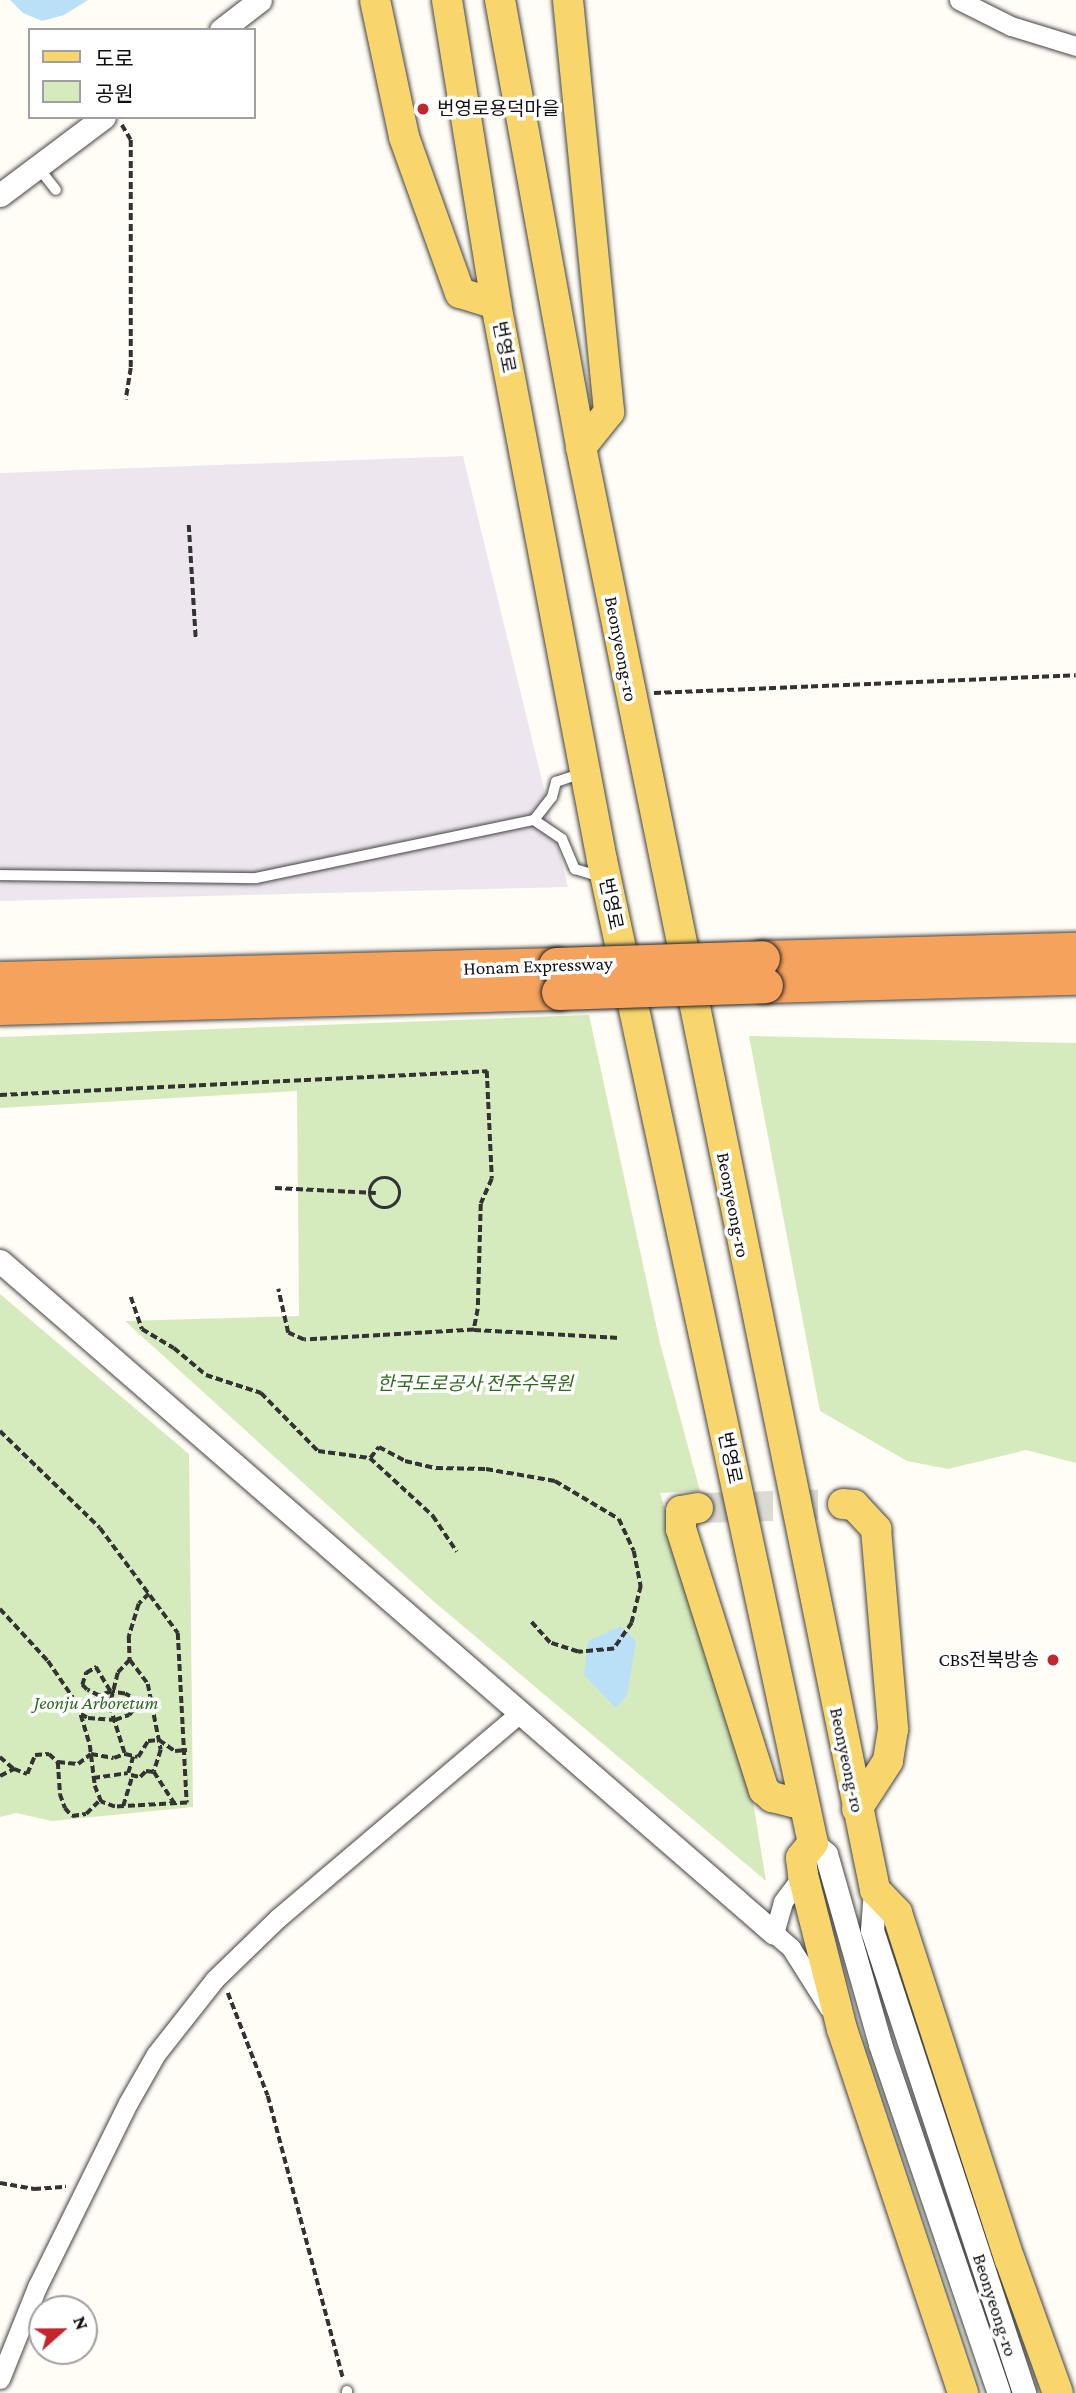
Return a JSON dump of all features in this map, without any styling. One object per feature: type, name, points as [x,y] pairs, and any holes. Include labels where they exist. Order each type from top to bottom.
[{"type":"highway","name":"Honam Expressway","points":[[0,1007],[557,979],[764,972],[1076,950]]},
{"type":"highway","name":"Honam Expressway","points":[[764,972],[1076,977]]},
{"type":"highway","name":"Honam Expressway","points":[[0,979],[557,979]]},
{"type":"main road","points":[[375,0],[404,137],[460,293],[496,304]]},
{"type":"main road","name":"번영로","points":[[447,0],[496,304],[606,878],[813,1843]]},
{"type":"main road","name":"Beonyeong-ro","points":[[500,0],[581,447],[875,1890]]},
{"type":"main road","points":[[568,0],[608,412],[581,447]]},
{"type":"main road","points":[[843,1504],[854,1505],[876,1529],[893,1729],[888,1761],[857,1809]]},
{"type":"main road","points":[[698,1508],[681,1511],[681,1529],[764,1790],[772,1797],[804,1805]]},
{"type":"main road","points":[[813,1843],[801,1858],[803,1875],[842,2029],[963,2393]]},
{"type":"main road","points":[[875,1890],[897,1913],[1010,2260],[1058,2393]]},
{"type":"street","points":[[224,28],[260,0]]},
{"type":"street","points":[[959,0],[1011,26],[1076,46]]},
{"type":"street","points":[[0,195],[110,119]]},
{"type":"street","points":[[0,1261],[774,1933],[790,1948],[842,2029]]},
{"type":"street","points":[[0,2379],[37,2287],[156,2054],[218,1976],[288,1909],[520,1713]]},
{"type":"street","name":"Beonyeong-ro","points":[[813,1843],[826,1854],[880,2044],[999,2393]]},
{"type":"street","points":[[774,1933],[783,1902],[803,1875]]},
{"type":"street","name":"Beonyeong-ro","points":[[875,1890],[872,1930],[1024,2393]]},
{"type":"lane","points":[[38,167],[57,190]]},
{"type":"lane","points":[[0,875],[256,878],[534,820],[552,796],[555,782],[585,772]]},
{"type":"lane","points":[[534,820],[562,839],[575,869],[606,878]]},
{"type":"path","points":[[112,119],[131,140],[131,368],[126,400]]},
{"type":"path","points":[[189,525],[196,639]]},
{"type":"path","points":[[631,694],[1076,675]]},
{"type":"path","points":[[0,1095],[487,1071],[492,1179],[481,1204],[478,1310],[474,1330]]},
{"type":"path","points":[[387,1178],[395,1182],[400,1196],[394,1205],[380,1208],[372,1201],[370,1192],[373,1183],[387,1178]]},
{"type":"path","points":[[275,1188],[376,1193]]},
{"type":"path","points":[[278,1289],[288,1334],[304,1340],[474,1330],[620,1338]]},
{"type":"path","points":[[131,1297],[142,1329],[174,1348],[206,1375],[261,1394],[318,1451],[370,1458],[433,1516],[457,1552]]},
{"type":"path","points":[[0,1431],[100,1528],[178,1633],[187,1750],[187,1802],[123,1806],[101,1802],[86,1814],[72,1816],[65,1808],[61,1794],[58,1762]]},
{"type":"path","points":[[370,1458],[379,1447],[405,1461],[436,1468],[485,1469],[555,1481],[620,1519],[634,1551],[641,1586],[632,1623],[614,1649],[578,1652],[550,1643],[530,1621]]},
{"type":"path","points":[[149,1594],[139,1604],[129,1636],[130,1660],[148,1684],[160,1750],[154,1772],[174,1803]]},
{"type":"path","points":[[0,1609],[65,1683],[81,1714],[91,1754],[93,1778],[101,1802]]},
{"type":"path","points":[[125,1754],[110,1706],[111,1692],[118,1673],[130,1660]]},
{"type":"path","points":[[81,1714],[88,1718],[115,1720],[130,1715],[139,1702],[125,1694],[111,1692],[99,1696],[87,1690],[82,1685],[86,1673],[96,1667],[111,1692]]},
{"type":"path","points":[[0,1756],[14,1769],[27,1774],[35,1755],[49,1754],[58,1762],[78,1764],[91,1754],[114,1758],[125,1754],[138,1757],[148,1741],[159,1740],[175,1751],[187,1750]]},
{"type":"path","points":[[123,1806],[133,1757]]},
{"type":"path","points":[[0,1776],[14,1769]]},
{"type":"path","points":[[93,1778],[130,1774],[140,1777],[146,1771],[154,1772]]},
{"type":"path","points":[[218,1976],[226,1987],[268,2096],[347,2392]]},
{"type":"path","points":[[0,2183],[34,2189],[68,2186],[85,2191]]},
{"type":"shaded area","points":[[463,456],[568,887],[0,901],[0,473]]},
{"type":"green space","name":"한국도로공사 전주수목원","points":[[589,1015],[660,1343],[700,1491],[660,1493],[748,1771],[766,1881],[432,1600],[125,1321],[299,1316],[297,1091],[0,1108],[0,1037]]},
{"type":"green space","points":[[749,1036],[1076,1043],[1076,1463],[1026,1450],[948,1469],[907,1461],[820,1411]]},
{"type":"green space","name":"Jeonju Arboretum","points":[[0,1294],[189,1454],[193,1807],[52,1821],[16,1813],[0,1817]]},
{"type":"water","points":[[10,0],[88,0],[64,15],[42,21],[23,13]]},
{"type":"water","points":[[621,1626],[636,1641],[627,1695],[616,1708],[584,1675],[588,1641]]},
{"type":"tunnel","points":[[698,1508],[843,1504]]},
{"type":"place","name":"번영로용덕마을","points":[[423,109]]},
{"type":"place","name":"CBS전북방송","points":[[1053,1660]]}]
